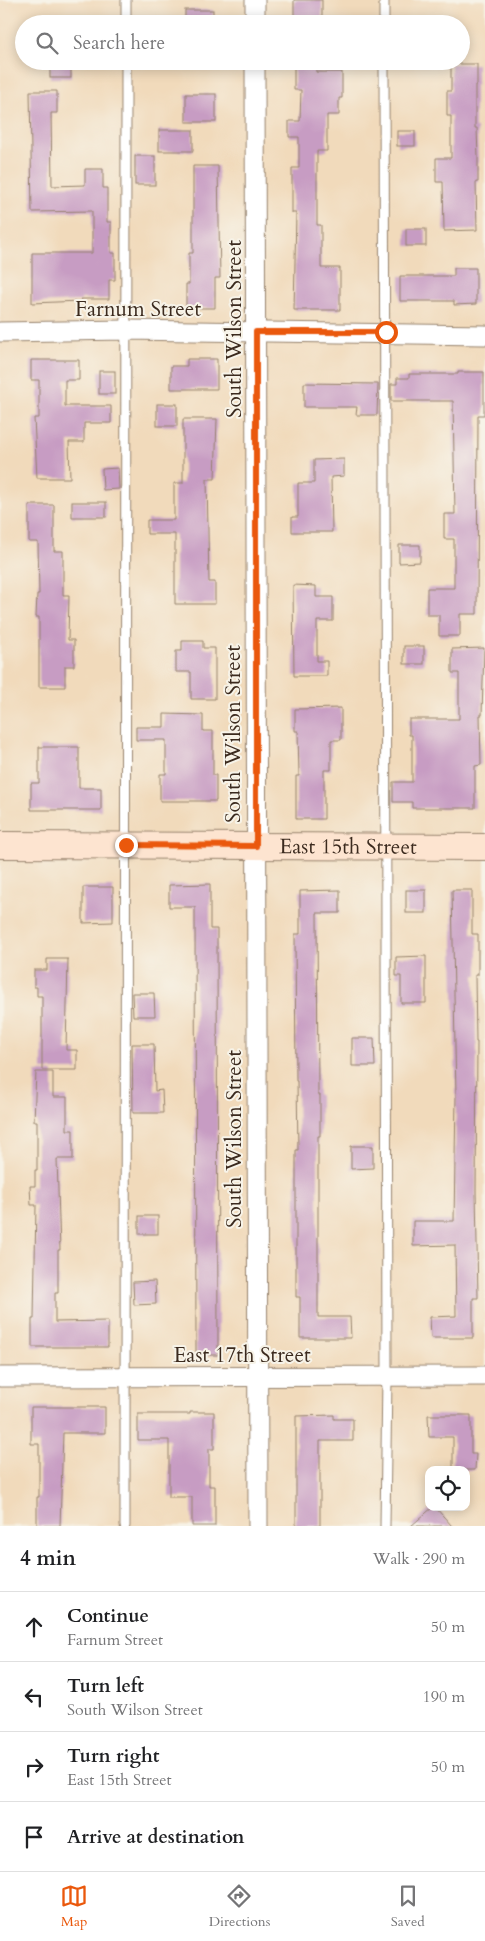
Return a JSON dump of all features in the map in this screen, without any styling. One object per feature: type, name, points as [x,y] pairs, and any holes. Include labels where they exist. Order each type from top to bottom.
[{"type":"main road","name":"East 15th Street","points":[[0,845],[485,847]]},
{"type":"street","points":[[255,0],[255,15]]},
{"type":"street","name":"South Wilson Street","points":[[255,70],[258,1526]]},
{"type":"street","name":"Farnum Street","points":[[0,332],[126,330],[485,334]]},
{"type":"street","name":"East 17th Street","points":[[0,1377],[257,1378],[485,1376]]},
{"type":"lane","points":[[126,0],[126,15]]},
{"type":"lane","points":[[384,0],[384,15]]},
{"type":"lane","points":[[125,1526],[126,70]]},
{"type":"lane","points":[[384,70],[387,1377],[385,1526]]},
{"type":"building","points":[[294,0],[322,0],[322,15],[294,15]]},
{"type":"building","points":[[185,10],[213,10],[213,15],[185,15]]},
{"type":"building","points":[[470,64],[477,64],[475,128],[477,128],[478,158],[478,182],[476,182],[477,230],[444,231],[443,182],[436,182],[436,158],[451,158],[451,116],[447,116],[447,91],[451,91],[451,70],[470,70]]},
{"type":"building","points":[[50,70],[71,70],[71,78],[50,78]]},
{"type":"building","points":[[294,70],[342,72],[342,98],[339,98],[339,115],[327,115],[327,151],[317,151],[317,225],[321,225],[321,268],[340,268],[340,310],[294,310],[296,213],[292,213],[292,168],[299,168],[299,137],[289,137],[289,121],[300,121],[301,90],[294,90]]},
{"type":"building","points":[[30,91],[57,91],[57,113],[51,113],[52,186],[85,185],[85,169],[103,169],[103,188],[107,188],[107,222],[111,222],[111,253],[115,253],[115,280],[109,280],[109,299],[32,303],[32,253],[92,253],[92,211],[32,212]]},
{"type":"building","points":[[186,94],[216,94],[216,122],[186,122]]},
{"type":"building","points":[[159,130],[193,130],[193,151],[159,151]]},
{"type":"building","points":[[397,131],[415,131],[415,146],[397,146]]},
{"type":"building","points":[[135,156],[155,156],[155,185],[135,185]]},
{"type":"building","points":[[193,166],[218,166],[220,278],[215,278],[215,308],[186,308],[186,284],[189,284],[189,253],[193,253]]},
{"type":"building","points":[[406,229],[426,229],[426,246],[406,246]]},
{"type":"building","points":[[454,268],[476,268],[476,304],[454,305],[454,301],[400,301],[400,276],[454,276]]},
{"type":"building","points":[[187,359],[217,359],[217,389],[171,389],[171,366],[187,366]]},
{"type":"building","points":[[31,360],[79,360],[79,380],[65,380],[65,406],[111,406],[111,423],[84,423],[84,442],[69,442],[70,478],[37,478],[34,418],[39,418],[39,380],[31,380]]},
{"type":"building","points":[[99,371],[115,371],[115,394],[99,394]]},
{"type":"building","points":[[458,372],[484,372],[484,415],[478,415],[477,614],[460,614],[460,636],[439,636],[439,615],[427,615],[427,588],[454,588],[454,539],[444,539],[444,514],[455,514],[453,401],[391,401],[391,384],[397,384],[397,378],[409,378],[409,374],[458,374]]},
{"type":"building","points":[[304,383],[378,384],[377,415],[356,415],[357,407],[304,407]]},
{"type":"building","points":[[157,404],[177,404],[177,426],[157,426]]},
{"type":"building","points":[[183,419],[217,419],[215,479],[207,479],[209,582],[215,582],[215,604],[175,604],[175,534],[147,534],[147,520],[174,520],[174,483],[183,483]]},
{"type":"building","points":[[344,459],[344,476],[331,477],[332,532],[292,532],[292,517],[298,517],[298,483],[314,483],[314,460]]},
{"type":"building","points":[[118,468],[119,489],[103,490],[102,469]]},
{"type":"building","points":[[72,502],[106,502],[106,517],[72,517]]},
{"type":"building","points":[[29,505],[54,505],[54,551],[63,551],[63,595],[69,595],[68,640],[74,640],[74,666],[65,666],[65,687],[39,687],[39,617],[36,617],[37,594],[39,594],[38,542],[29,542]]},
{"type":"building","points":[[399,545],[420,545],[420,562],[399,563]]},
{"type":"building","points":[[293,585],[316,586],[316,597],[333,597],[333,621],[317,621],[317,661],[327,661],[327,676],[294,676]]},
{"type":"building","points":[[182,641],[203,641],[203,648],[215,648],[215,699],[191,699],[191,672],[176,672],[176,651],[182,651]]},
{"type":"building","points":[[404,646],[424,646],[424,664],[404,664]]},
{"type":"building","points":[[484,648],[482,715],[480,715],[481,765],[475,766],[475,808],[412,808],[412,802],[393,802],[393,782],[412,782],[412,735],[409,735],[409,719],[459,719],[459,673],[452,673],[452,649]]},
{"type":"building","points":[[341,708],[341,740],[331,740],[331,770],[324,770],[324,819],[296,819],[296,776],[299,776],[298,731],[295,731],[295,709]]},
{"type":"building","points":[[164,714],[203,715],[203,731],[213,731],[213,775],[216,775],[216,801],[160,801],[160,774],[166,774],[166,740],[136,740],[136,727],[164,727]]},
{"type":"building","points":[[39,747],[79,747],[79,788],[101,788],[101,810],[31,810],[31,783],[39,783]]},
{"type":"building","points":[[210,884],[210,929],[217,929],[218,1355],[196,1355],[195,907],[169,907],[169,885]]},
{"type":"building","points":[[83,887],[113,887],[113,922],[83,923]]},
{"type":"building","points":[[340,890],[340,913],[317,913],[318,1095],[320,1095],[320,1136],[318,1136],[318,1317],[350,1317],[351,1338],[300,1338],[300,1297],[296,1297],[296,1150],[298,1150],[295,934],[300,934],[300,891]]},
{"type":"building","points":[[406,890],[426,890],[426,913],[406,913]]},
{"type":"building","points":[[452,890],[472,890],[472,934],[478,934],[478,975],[475,975],[478,1298],[473,1298],[473,1338],[431,1338],[430,1317],[456,1316],[455,1245],[413,1246],[413,1221],[454,1221],[456,1096]]},
{"type":"building","points":[[426,956],[426,1003],[401,1003],[401,976],[396,976],[396,957]]},
{"type":"building","points":[[47,959],[68,959],[66,1050],[77,1050],[77,1070],[42,1070],[42,996],[37,996],[37,987],[34,987],[34,970],[47,970]]},
{"type":"building","points":[[132,993],[154,993],[155,1016],[133,1016]]},
{"type":"building","points":[[352,1038],[374,1038],[375,1066],[352,1066]]},
{"type":"building","points":[[132,1044],[154,1044],[155,1091],[162,1090],[163,1113],[133,1113]]},
{"type":"building","points":[[36,1072],[53,1072],[53,1097],[67,1097],[67,1130],[73,1130],[73,1159],[57,1159],[60,1250],[58,1250],[58,1293],[55,1293],[55,1322],[108,1321],[108,1347],[32,1347],[36,1205],[31,1205],[30,1186],[35,1186],[35,1170],[37,1170],[37,1121],[34,1121]]},
{"type":"building","points":[[351,1146],[373,1146],[373,1168],[351,1169]]},
{"type":"building","points":[[139,1216],[158,1216],[158,1234],[139,1234]]},
{"type":"building","points":[[155,1281],[156,1304],[134,1305],[133,1282]]},
{"type":"building","points":[[31,1407],[105,1407],[105,1433],[63,1433],[60,1526],[37,1526],[39,1444],[31,1444]]},
{"type":"building","points":[[190,1412],[214,1412],[214,1449],[209,1449],[209,1486],[215,1486],[215,1526],[192,1526],[192,1497],[169,1497],[169,1440],[138,1440],[138,1414],[190,1414]]},
{"type":"building","points":[[334,1415],[334,1419],[353,1419],[353,1441],[320,1441],[320,1526],[296,1526],[296,1416]]},
{"type":"building","points":[[428,1415],[471,1415],[471,1454],[476,1454],[475,1470],[470,1470],[470,1466],[453,1466],[453,1437],[429,1437]]},
{"type":"building","points":[[428,1511],[439,1511],[452,1526],[411,1526]]},
{"type":"route","points":[[126,845],[256,846],[256,332],[386,332]]}]
